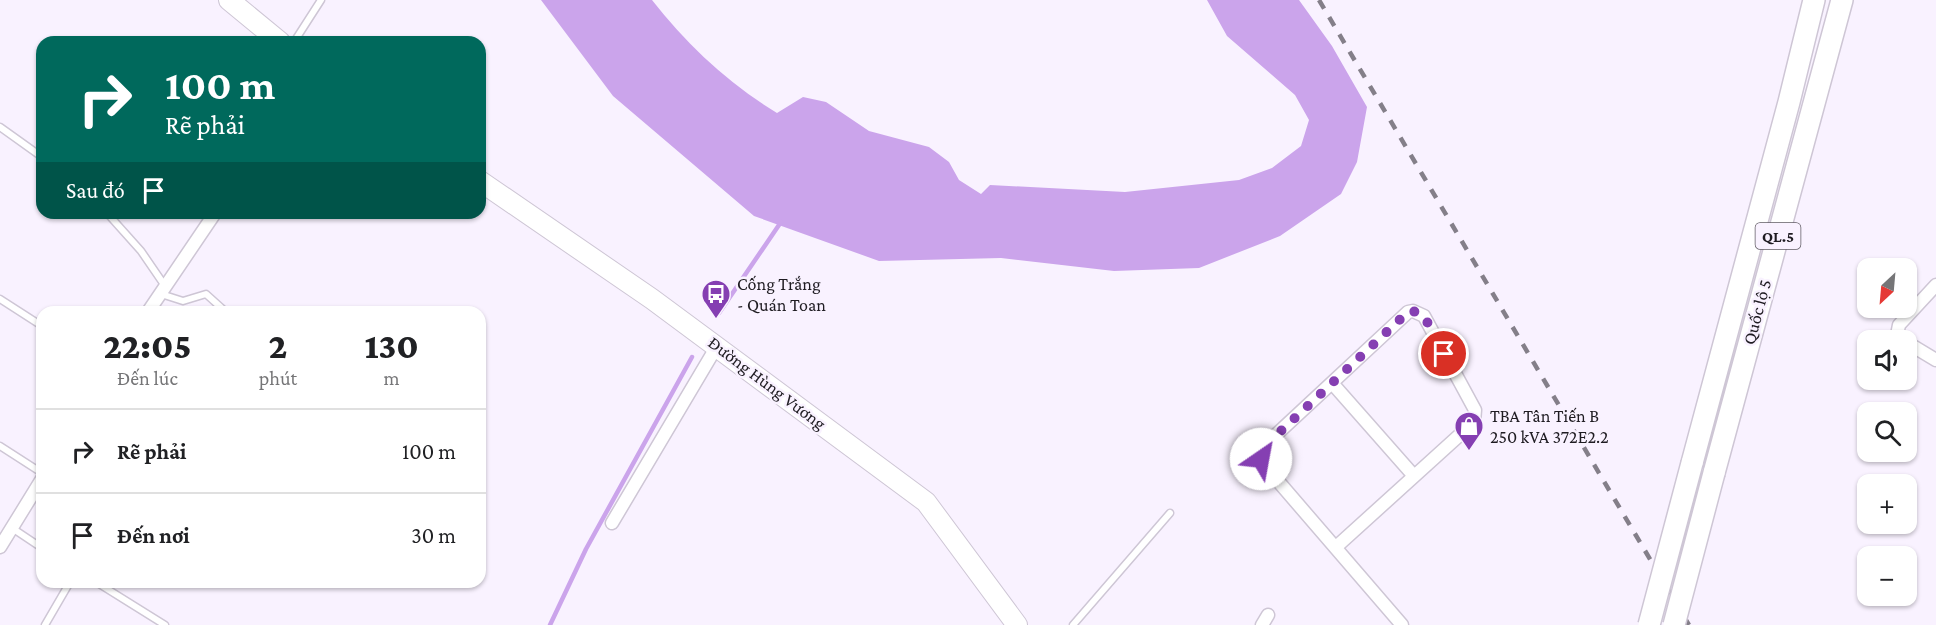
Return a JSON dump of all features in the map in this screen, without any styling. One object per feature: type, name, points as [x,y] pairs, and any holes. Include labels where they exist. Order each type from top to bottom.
[{"type":"highway","name":"Quốc lộ 5","points":[[1649,625],[1790,102],[1814,0]]},
{"type":"highway","name":"Quốc lộ 5","points":[[1674,625],[1842,0]]},
{"type":"main road","points":[[229,0],[273,36]]},
{"type":"main road","name":"Đường Hùng Vương","points":[[486,184],[717,346],[926,502],[1017,625]]},
{"type":"street","points":[[152,306],[211,219]]},
{"type":"street","points":[[1898,330],[1899,326],[1936,285]]},
{"type":"street","points":[[1336,547],[1470,427],[1476,416],[1475,410],[1424,316],[1413,311],[1408,312],[1266,445],[1261,459],[1402,625]]},
{"type":"street","points":[[612,523],[717,346]]},
{"type":"street","points":[[1917,348],[1936,360]]},
{"type":"street","points":[[1332,383],[1414,476]]},
{"type":"street","points":[[0,547],[36,489]]},
{"type":"lane","points":[[298,36],[321,0]]},
{"type":"lane","points":[[0,127],[36,153]]},
{"type":"lane","points":[[112,219],[141,251],[163,290],[183,301],[207,294],[220,306]]},
{"type":"lane","points":[[0,299],[36,322]]},
{"type":"lane","points":[[0,446],[36,468]]},
{"type":"lane","points":[[1073,625],[1170,513]]},
{"type":"lane","points":[[12,528],[36,544]]},
{"type":"lane","points":[[45,625],[67,588]]},
{"type":"lane","points":[[106,588],[165,625]]},
{"type":"shaded area","points":[[541,0],[652,0],[709,62],[777,113],[803,97],[826,102],[869,131],[929,147],[949,162],[959,180],[981,194],[990,185],[1125,192],[1239,180],[1272,168],[1301,146],[1309,120],[1295,95],[1227,36],[1207,0],[1299,0],[1332,46],[1367,107],[1357,162],[1341,194],[1280,236],[1199,268],[1114,271],[1001,258],[879,261],[754,216],[613,96]]},
{"type":"waterway","points":[[719,313],[781,222]]},
{"type":"waterway","points":[[550,625],[586,549],[692,357]]},
{"type":"railway","points":[[1319,0],[1689,625]]},
{"type":"place","name":"Cống Trắng - Quán Toan","points":[[716,320]]},
{"type":"place","name":"TBA Tân Tiến B 250 kVA 372E2.2","points":[[1469,452]]},
{"type":"route","points":[[1261,459],[1266,445],[1408,312],[1418,312],[1424,316],[1444,354]]}]
